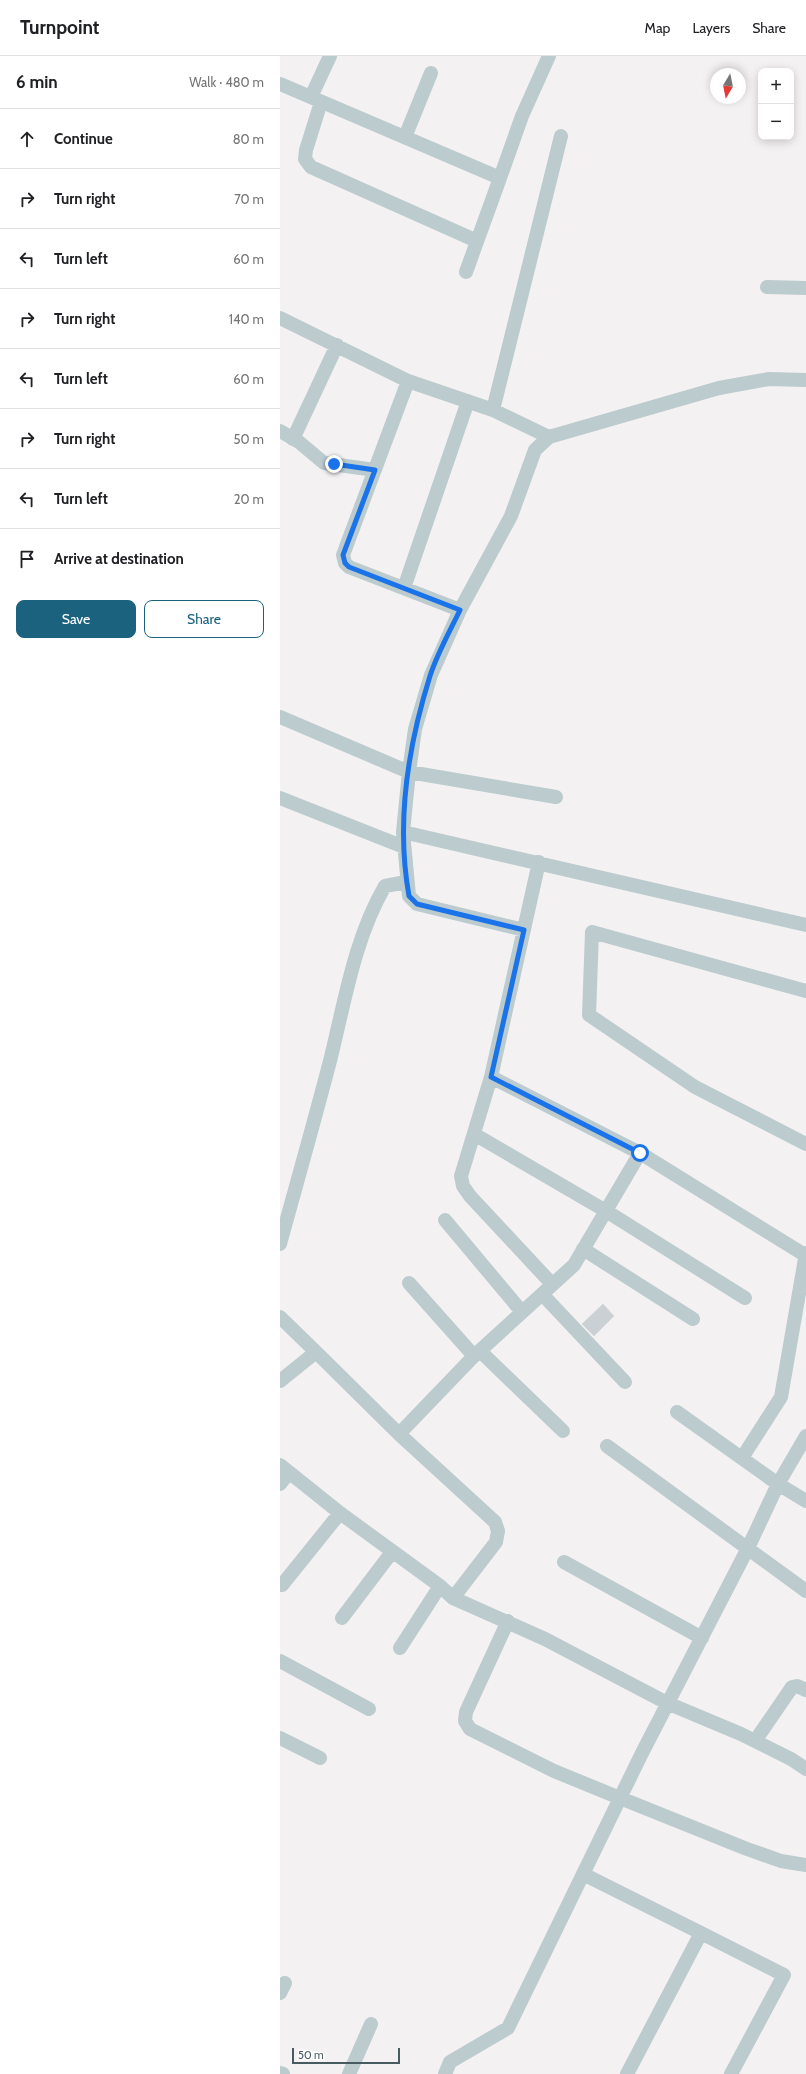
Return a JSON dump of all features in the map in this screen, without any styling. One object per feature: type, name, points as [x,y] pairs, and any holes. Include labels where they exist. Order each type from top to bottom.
[{"type":"street","points":[[330,56],[316,99],[306,150],[305,159],[311,167],[477,241]]},
{"type":"street","points":[[466,272],[522,116],[549,56]]},
{"type":"street","points":[[405,137],[431,73]]},
{"type":"street","points":[[280,84],[500,178]]},
{"type":"street","points":[[493,410],[561,136]]},
{"type":"street","points":[[766,287],[806,288]]},
{"type":"street","points":[[280,318],[408,381],[493,410],[549,437]]},
{"type":"street","points":[[293,439],[337,345]]},
{"type":"street","points":[[524,930],[417,904],[409,896],[406,882],[403,832],[415,729],[430,675],[460,610],[511,516],[535,450],[549,437],[719,388],[769,379],[806,380]]},
{"type":"street","points":[[408,381],[343,555],[345,563],[349,567],[460,610]]},
{"type":"street","points":[[404,588],[468,401]]},
{"type":"street","points":[[280,431],[324,463],[375,470]]},
{"type":"street","points":[[280,718],[409,772],[556,797]]},
{"type":"street","points":[[280,798],[404,847]]},
{"type":"street","points":[[403,832],[806,924]]},
{"type":"street","points":[[539,862],[491,1077],[461,1176],[463,1186],[470,1196],[552,1284]]},
{"type":"street","points":[[280,1244],[323,1088],[354,963],[376,902],[385,886],[406,882]]},
{"type":"street","points":[[806,991],[592,932],[589,1015],[695,1087],[806,1144]]},
{"type":"street","points":[[491,1077],[640,1153],[805,1254],[781,1397],[742,1458]]},
{"type":"street","points":[[474,1134],[606,1211],[745,1298]]},
{"type":"street","points":[[399,1434],[477,1353],[574,1265],[640,1153]]},
{"type":"street","points":[[445,1220],[522,1312]]},
{"type":"street","points":[[583,1249],[693,1318]]},
{"type":"street","points":[[409,1283],[477,1353],[563,1431]]},
{"type":"street","points":[[542,1294],[625,1382]]},
{"type":"street","points":[[280,1317],[399,1434],[495,1522],[498,1531],[496,1542],[453,1598]]},
{"type":"street","points":[[280,1380],[316,1352]]},
{"type":"street","points":[[677,1412],[778,1484],[806,1501]]},
{"type":"street","points":[[445,2074],[450,2062],[508,2028],[620,1798],[748,1548],[778,1484],[806,1436]]},
{"type":"street","points":[[607,1446],[806,1591]]},
{"type":"street","points":[[280,1484],[285,1468],[340,1513],[440,1586],[453,1598],[508,1621],[668,1703],[755,1741],[806,1769]]},
{"type":"street","points":[[282,1585],[340,1513]]},
{"type":"street","points":[[342,1618],[392,1552]]},
{"type":"street","points":[[564,1562],[702,1638]]},
{"type":"street","points":[[400,1648],[440,1586]]},
{"type":"street","points":[[508,1621],[466,1712],[465,1721],[470,1729],[554,1771],[620,1798],[747,1849],[781,1860],[806,1865]]},
{"type":"street","points":[[280,1661],[369,1709]]},
{"type":"street","points":[[755,1741],[792,1687],[797,1686],[806,1690]]},
{"type":"street","points":[[280,1738],[320,1758]]},
{"type":"street","points":[[583,1874],[784,1974],[731,2074]]},
{"type":"street","points":[[627,2074],[701,1933]]},
{"type":"street","points":[[349,2074],[371,2024]]},
{"type":"building","points":[[603,1304],[614,1316],[594,1336],[582,1324]]},
{"type":"route","points":[[334,464],[375,470],[343,555],[345,563],[349,567],[460,610],[430,675],[415,729],[403,832],[406,882],[409,896],[417,904],[524,930],[491,1077],[640,1153]]}]
